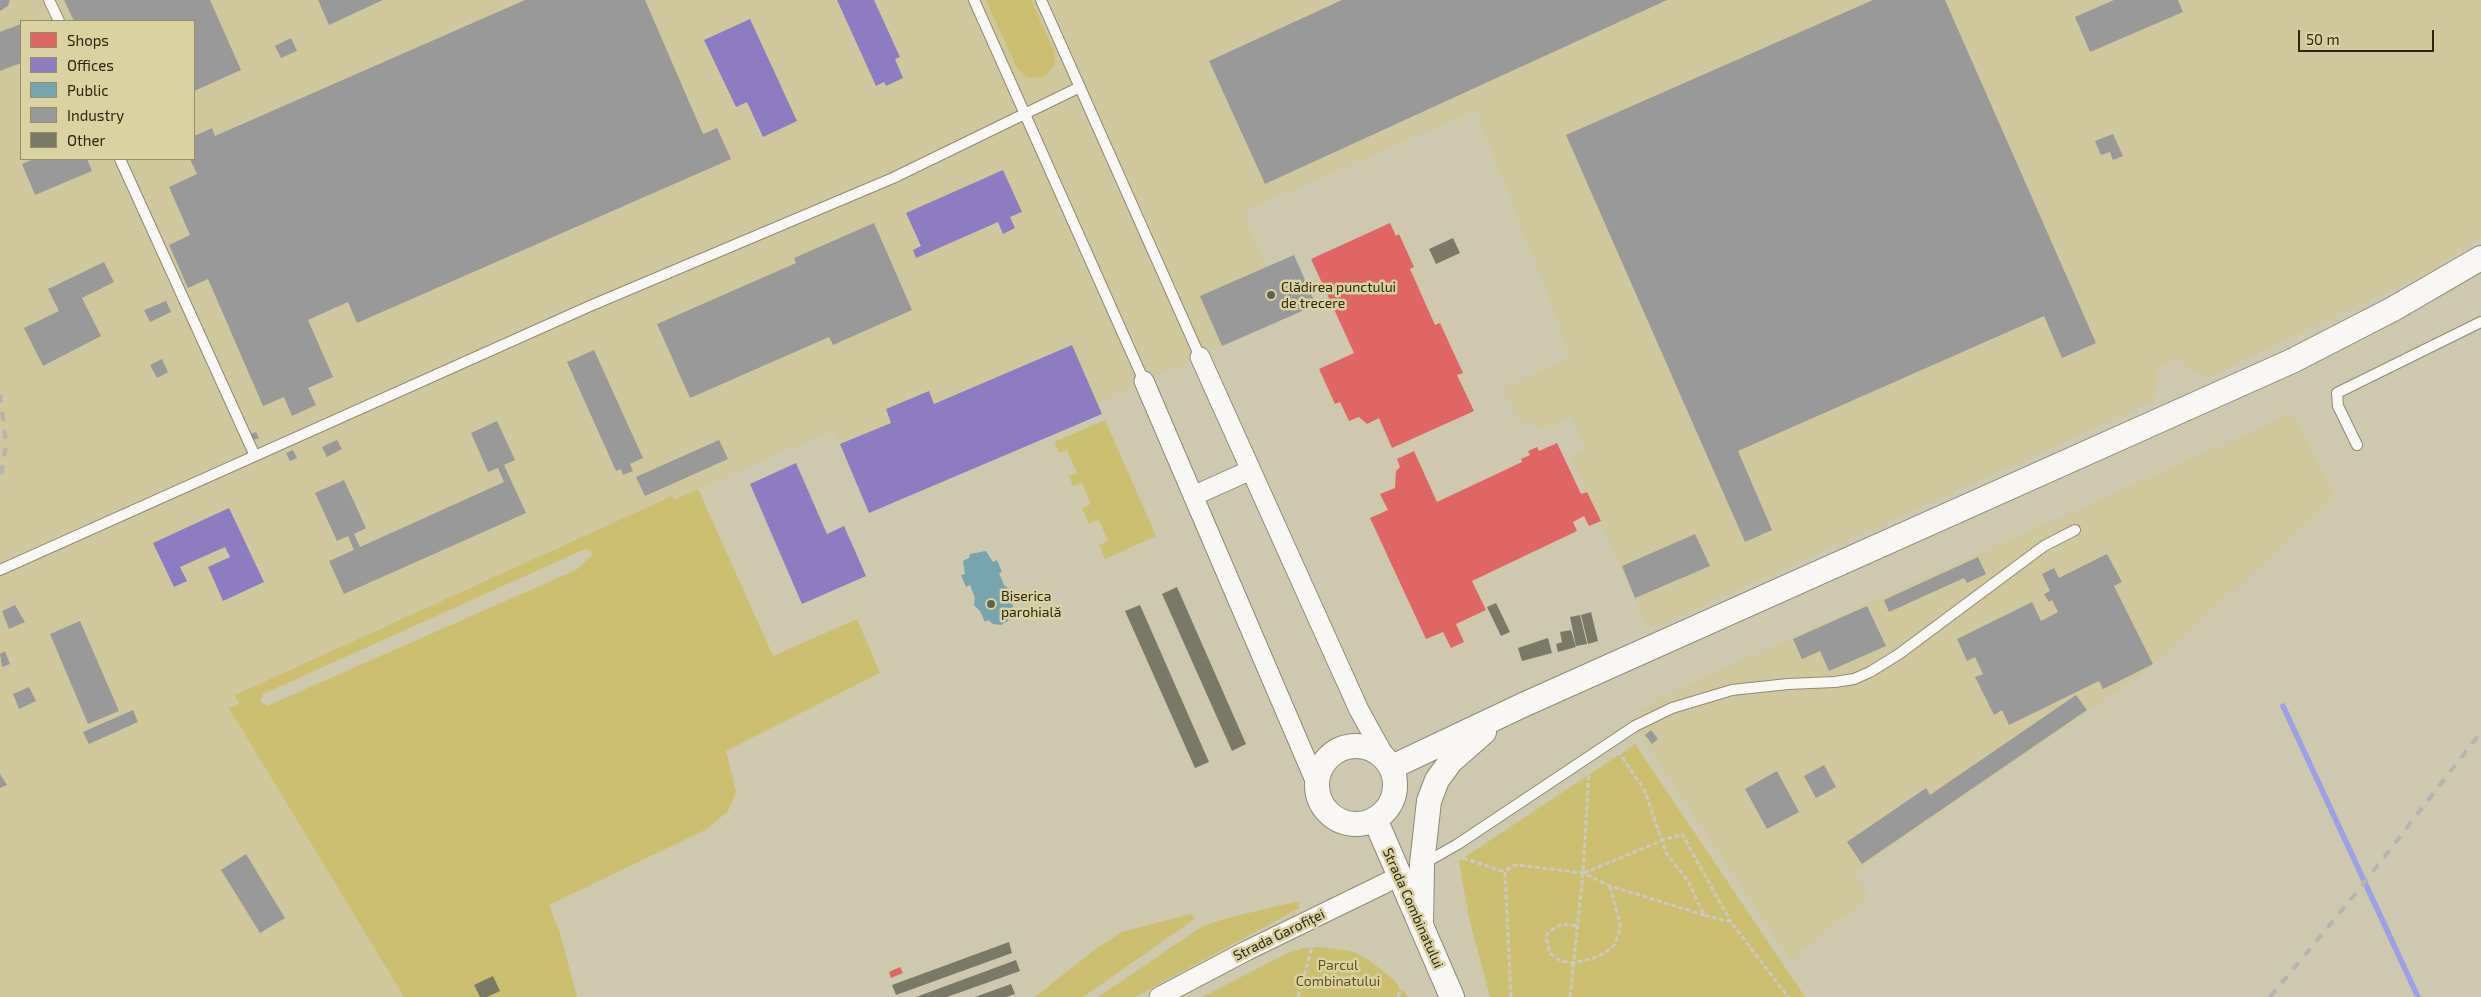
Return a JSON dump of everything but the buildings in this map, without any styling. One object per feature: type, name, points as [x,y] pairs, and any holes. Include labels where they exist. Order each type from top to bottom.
[{"type":"street","points":[[1388,762],[1523,705],[2292,361],[2402,304],[2481,258]]},
{"type":"street","points":[[1144,381],[1317,785],[1324,806],[1341,821],[1352,824],[1364,823],[1375,819],[1385,812],[1392,802],[1395,778],[1359,710],[1200,357]]},
{"type":"street","points":[[1193,496],[1251,470]]},
{"type":"street","points":[[1421,926],[1422,864],[1427,809],[1437,780],[1451,761],[1469,744],[1523,705]]},
{"type":"street","points":[[1317,785],[1318,774],[1323,763],[1331,754],[1341,748],[1352,745],[1364,746],[1388,762]]},
{"type":"street","name":"Strada Combinatului","points":[[1375,819],[1452,997]]},
{"type":"street","name":"Strada Garofiței","points":[[1159,997],[1246,951],[1400,876]]},
{"type":"lane","points":[[49,0],[59,20]]},
{"type":"lane","points":[[974,0],[1144,381]]},
{"type":"lane","points":[[1041,0],[1200,357]]},
{"type":"lane","points":[[0,570],[590,306],[893,178],[1080,87]]},
{"type":"lane","points":[[120,160],[255,456]]},
{"type":"lane","points":[[2357,445],[2338,406],[2337,393],[2481,322]]},
{"type":"lane","points":[[1400,876],[1458,844],[1635,726],[1672,708],[1732,690],[1788,684],[1835,682],[1854,679],[1870,672],[1899,654],[2044,546],[2075,530]]},
{"type":"path","points":[[1617,748],[1645,791],[1661,840],[1673,864],[1688,881],[1704,915]]},
{"type":"path","points":[[1570,997],[1572,963],[1583,873],[1590,767]]},
{"type":"path","points":[[1583,873],[1661,840],[1682,834],[1730,922],[1788,997]]},
{"type":"path","points":[[1455,855],[1505,872],[1517,866],[1583,873],[1610,886],[1730,922]]},
{"type":"path","points":[[1505,872],[1511,997]]},
{"type":"path","points":[[1576,926],[1562,924],[1548,932],[1546,938],[1550,953],[1561,961],[1572,963],[1605,953],[1614,944],[1619,933],[1618,913],[1610,886]]},
{"type":"path","points":[[1298,997],[1314,940]]},
{"type":"path","points":[[1398,997],[1403,980]]},
{"type":"shaded area","points":[[0,0],[2481,0],[2481,237],[2423,275],[2206,378],[2177,359],[2158,368],[2154,401],[1656,627],[1646,623],[1571,457],[1585,449],[1570,416],[1543,429],[1517,419],[1502,388],[1571,356],[1476,110],[1243,212],[1267,267],[1294,255],[1316,305],[1097,403],[869,513],[833,430],[674,500],[671,496],[235,695],[239,704],[230,708],[403,997],[0,997]]},
{"type":"shaded area","points":[[2293,413],[2335,496],[2142,674],[1855,872],[1869,896],[1790,960],[1630,719],[1658,698]]},
{"type":"green space","points":[[986,0],[1031,0],[1054,51],[1055,64],[1047,75],[1041,78],[1027,77],[1017,68]]},
{"type":"green space","points":[[1105,420],[1156,536],[1105,559],[1099,545],[1108,541],[1099,520],[1089,524],[1082,508],[1091,504],[1082,483],[1073,486],[1069,476],[1077,473],[1067,450],[1059,453],[1054,442]]},
{"type":"green space","points":[[698,489],[773,656],[857,619],[880,673],[726,751],[736,792],[728,811],[707,829],[549,905],[560,933],[577,997],[487,997],[493,976],[474,985],[480,997],[404,997],[229,708],[239,704],[235,695],[672,496],[674,500]],"holes":[[[585,549],[591,551],[592,555],[576,570],[267,706],[260,701],[263,694]]]},
{"type":"green space","points":[[1635,744],[1805,997],[1490,997],[1469,918],[1459,861]]},
{"type":"green space","points":[[1294,902],[1299,903],[1299,908],[1135,997],[1098,997],[1203,926]]},
{"type":"green space","points":[[1191,914],[1195,918],[1192,921],[1083,997],[1035,997],[1094,950],[1122,932]]},
{"type":"green space","name":"Parcul Combinatului","points":[[1321,947],[1351,951],[1366,958],[1393,979],[1408,997],[1202,997],[1288,953],[1304,948]]},
{"type":"waterway","points":[[2283,706],[2418,997]]},
{"type":"railway","points":[[0,394],[6,444],[0,484]]},
{"type":"railway","points":[[2270,997],[2357,892],[2481,732]]},
{"type":"place","name":"Clădirea punctului de trecere","points":[[1271,295]]},
{"type":"place","name":"Biserica parohială","points":[[991,604]]}]
